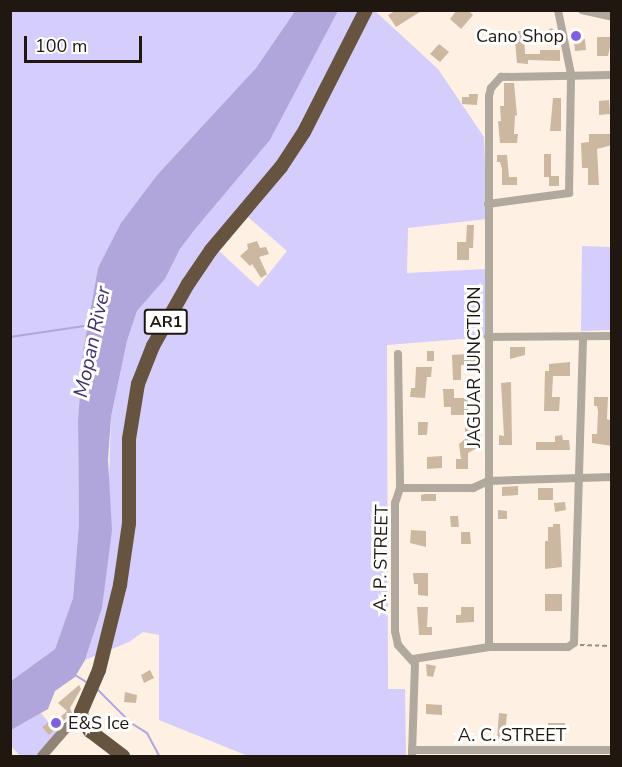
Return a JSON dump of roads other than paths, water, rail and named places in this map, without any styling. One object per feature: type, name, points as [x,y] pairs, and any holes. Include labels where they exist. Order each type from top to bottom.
[{"type":"highway","name":"AR1","points":[[82,718],[83,705],[93,686],[120,585],[129,523],[129,439],[135,400],[143,370],[163,328],[192,277],[211,250],[281,167],[304,132],[366,10]]},
{"type":"highway","points":[[82,718],[90,730],[123,756]]},
{"type":"street","points":[[488,204],[570,193],[571,74],[558,10]]},
{"type":"street","points":[[582,10],[612,17]]},
{"type":"street","points":[[571,74],[612,75]]},
{"type":"street","name":"JAGUAR JUNCTION","points":[[489,647],[488,105],[491,88],[501,77],[571,74]]},
{"type":"street","points":[[412,753],[415,670],[413,659],[489,647],[568,647],[574,643],[583,336]]},
{"type":"street","points":[[488,337],[612,336]]},
{"type":"street","name":"A. P. STREET","points":[[398,354],[400,488],[395,503],[395,631],[398,645],[413,659]]},
{"type":"street","points":[[400,488],[473,488],[489,481],[612,477]]},
{"type":"street","points":[[42,756],[66,728],[82,718]]},
{"type":"street","name":"A. C. STREET","points":[[412,753],[533,753],[612,750]]},
{"type":"water","name":"Mopan River","points":[[295,11],[338,11],[270,140],[180,249],[165,279],[137,311],[127,341],[111,417],[108,460],[112,530],[102,608],[85,660],[75,677],[55,691],[48,709],[11,730],[11,681],[55,649],[73,598],[79,523],[78,420],[83,351],[98,268],[121,223],[158,174],[256,68]]},
{"type":"waterway","name":"Mopan River","points":[[10,337],[91,325]]},
{"type":"waterway","points":[[75,675],[88,683]]},
{"type":"waterway","points":[[96,688],[131,723],[147,733],[159,756]]},
{"type":"place","name":"Cano Shop","points":[[576,36]]},
{"type":"place","name":"E&S Ice","points":[[56,723]]}]
